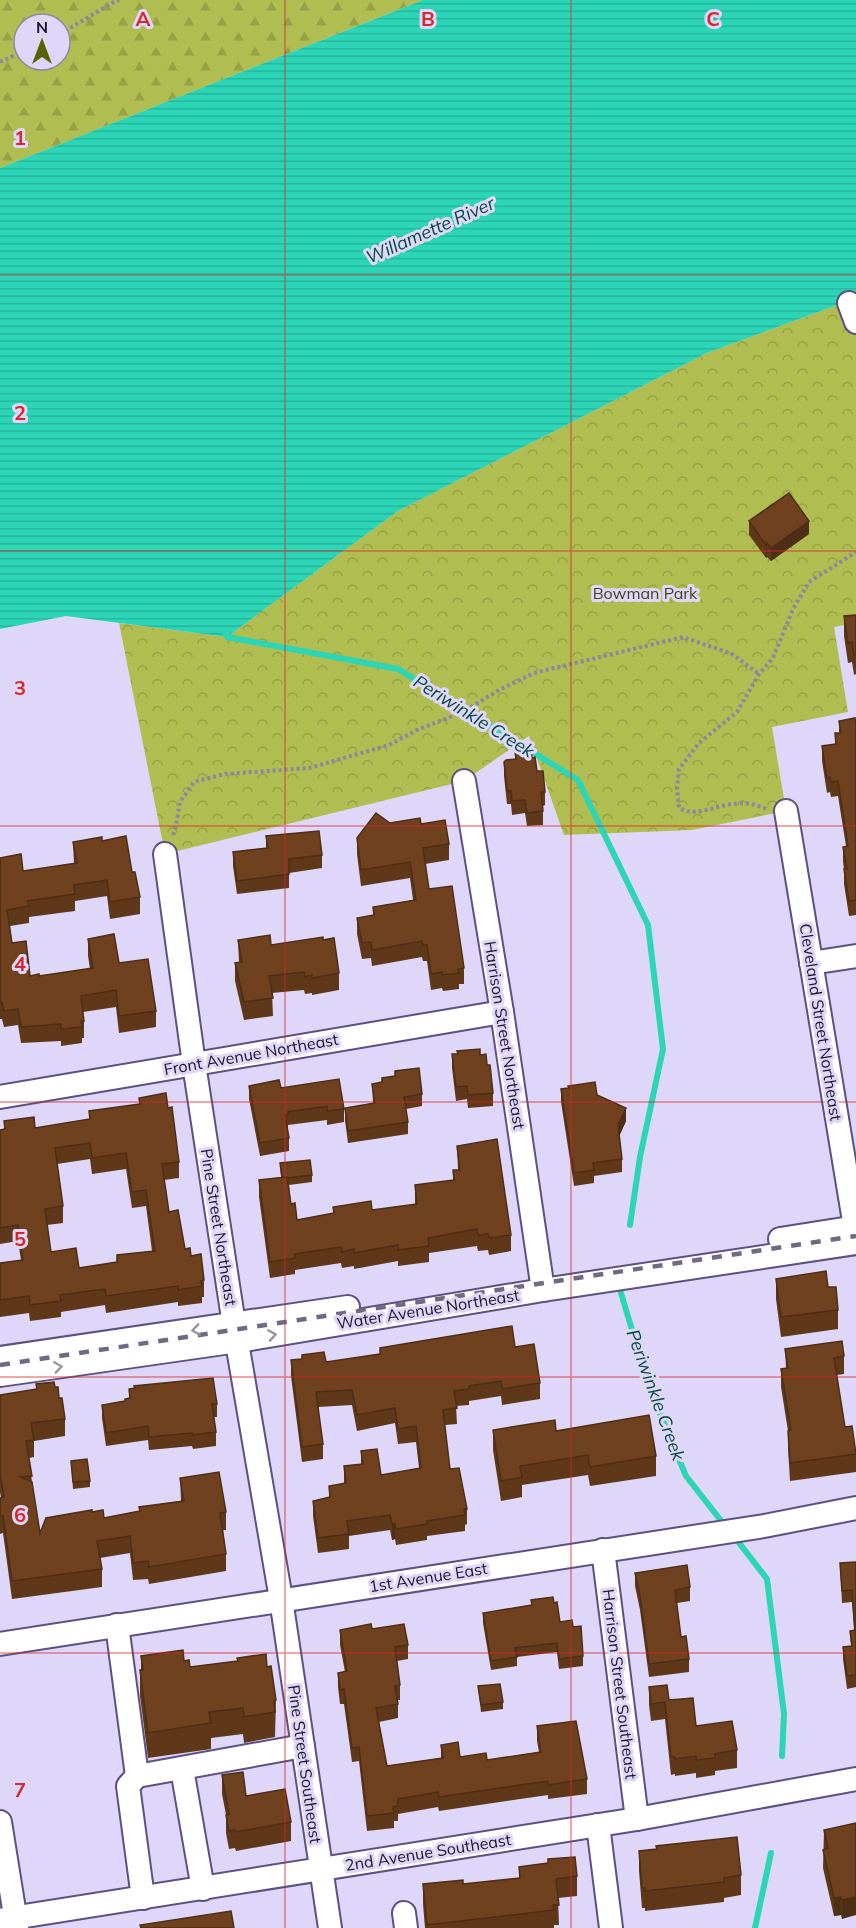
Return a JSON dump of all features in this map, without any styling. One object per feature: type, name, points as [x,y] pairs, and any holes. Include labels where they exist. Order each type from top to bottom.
[{"type":"street","name":"Harrison Street Northeast","points":[[464,781],[502,1012],[542,1283]]},
{"type":"street","name":"Cleveland Street Northeast","points":[[786,811],[856,1233]]},
{"type":"street","name":"Pine Street Northeast","points":[[165,854],[194,1064],[281,1599]]},
{"type":"street","points":[[811,963],[856,956]]},
{"type":"street","name":"Front Avenue Northeast","points":[[0,1096],[502,1012]]},
{"type":"street","name":"Water Avenue Northeast","points":[[0,1375],[236,1333],[856,1233]]},
{"type":"street","name":"Water Avenue Northeast","points":[[0,1358],[236,1333]]},
{"type":"street","name":"1st Avenue East","points":[[0,1644],[764,1526],[856,1508]]},
{"type":"street","name":"Harrison Street Southeast","points":[[603,1550],[637,1819]]},
{"type":"street","name":"Pine Street Southeast","points":[[281,1599],[330,1928]]},
{"type":"street","points":[[117,1625],[137,1776]]},
{"type":"street","points":[[143,1898],[128,1786],[137,1776],[303,1746]]},
{"type":"street","points":[[182,1769],[203,1888]]},
{"type":"street","name":"2nd Avenue Southeast","points":[[11,1922],[203,1888],[637,1819],[856,1779]]},
{"type":"street","points":[[0,1822],[11,1922]]},
{"type":"street","points":[[598,1825],[611,1928]]},
{"type":"path","points":[[72,27],[119,0]]},
{"type":"path","points":[[786,811],[770,811],[746,802],[731,803],[699,812],[685,811],[679,808],[677,788],[679,769],[699,743],[737,712],[759,674],[773,658],[793,609],[809,582],[856,552]]},
{"type":"path","points":[[165,854],[176,826],[180,802],[194,782],[225,774],[309,768],[389,745],[419,729],[461,713],[499,690],[534,673],[683,637],[732,654],[759,674]]},
{"type":"green space","points":[[0,0],[423,0],[0,168]]},
{"type":"green space","name":"Bowman Park","points":[[856,298],[856,623],[834,627],[848,712],[772,727],[786,811],[692,830],[564,835],[529,736],[464,781],[165,854],[119,623],[227,637],[398,511],[707,353]]},
{"type":"water","name":"Willamette River","points":[[423,0],[856,0],[856,298],[707,353],[398,511],[227,637],[66,616],[0,629],[0,168]]},
{"type":"building","points":[[789,493],[809,521],[771,548],[767,543],[766,545],[749,521]]},
{"type":"building","points":[[856,615],[856,654],[854,655],[852,642],[848,643],[844,616]]},
{"type":"building","points":[[855,718],[856,900],[849,901],[843,847],[848,846],[838,781],[831,782],[830,777],[827,778],[822,746],[836,744],[835,733],[841,733],[839,721]]},
{"type":"building","points":[[531,750],[532,758],[535,757],[537,771],[543,771],[545,792],[541,792],[543,811],[527,813],[525,800],[512,801],[511,791],[507,791],[504,762],[516,759],[515,752]]},
{"type":"building","points":[[376,813],[390,823],[420,818],[421,824],[445,820],[449,844],[423,848],[429,889],[452,886],[464,968],[458,969],[459,973],[431,974],[427,945],[423,945],[422,941],[372,950],[371,942],[362,943],[357,918],[374,915],[373,907],[416,900],[410,862],[361,870],[357,838]]},
{"type":"building","points":[[319,831],[322,855],[289,859],[289,874],[237,881],[233,852],[268,848],[266,836]]},
{"type":"building","points":[[126,836],[132,872],[135,872],[140,897],[110,902],[107,880],[74,885],[75,894],[28,901],[29,906],[7,910],[12,943],[26,941],[30,976],[39,974],[39,976],[93,968],[88,939],[114,934],[119,963],[148,959],[156,1011],[119,1016],[116,990],[81,996],[84,1021],[81,1021],[82,1027],[61,1029],[61,1024],[21,1027],[18,1009],[4,1011],[2,1002],[0,1003],[0,858],[21,854],[23,871],[77,863],[73,842],[102,837],[102,841]]},
{"type":"building","points":[[270,935],[271,945],[323,937],[323,940],[334,938],[339,973],[312,978],[312,975],[305,977],[304,972],[269,976],[273,998],[244,1002],[235,963],[242,962],[238,940]]},
{"type":"building","points":[[480,1049],[480,1055],[486,1054],[487,1065],[490,1065],[493,1093],[468,1095],[467,1086],[456,1087],[452,1054],[458,1054],[457,1051]]},
{"type":"building","points":[[419,1068],[422,1094],[404,1097],[408,1122],[348,1131],[345,1108],[375,1103],[372,1084],[382,1082],[382,1078],[395,1076],[395,1071]]},
{"type":"building","points":[[339,1079],[344,1109],[327,1111],[327,1106],[288,1112],[288,1115],[285,1115],[289,1138],[260,1143],[249,1086],[279,1080],[281,1088]]},
{"type":"building","points":[[595,1082],[597,1095],[626,1108],[618,1125],[622,1159],[593,1163],[594,1170],[574,1173],[561,1089]]},
{"type":"building","points":[[166,1093],[168,1108],[172,1107],[179,1162],[162,1164],[169,1212],[178,1210],[185,1249],[190,1248],[191,1256],[201,1254],[204,1280],[201,1281],[202,1286],[178,1290],[178,1286],[106,1296],[105,1289],[60,1295],[61,1301],[30,1305],[29,1296],[0,1300],[0,1263],[23,1260],[18,1225],[0,1228],[0,1130],[5,1129],[4,1121],[34,1117],[35,1128],[90,1119],[89,1111],[140,1104],[139,1098]],"holes":[[[90,1143],[92,1158],[126,1153],[132,1192],[146,1190],[155,1251],[117,1255],[117,1262],[79,1268],[76,1248],[51,1252],[45,1209],[63,1206],[55,1148]]]},
{"type":"building","points":[[497,1139],[511,1235],[489,1238],[488,1234],[478,1235],[477,1229],[428,1238],[429,1246],[398,1250],[398,1245],[354,1253],[354,1249],[342,1252],[341,1247],[295,1254],[295,1258],[270,1262],[259,1180],[287,1177],[291,1204],[295,1203],[297,1220],[334,1213],[333,1207],[371,1201],[372,1210],[417,1204],[415,1185],[454,1180],[453,1170],[460,1170],[457,1146]]},
{"type":"building","points":[[310,1160],[312,1175],[282,1177],[280,1163]]},
{"type":"building","points":[[826,1271],[828,1287],[836,1287],[838,1310],[781,1317],[776,1279]]},
{"type":"building","points":[[512,1326],[515,1347],[534,1344],[540,1383],[502,1389],[501,1381],[469,1386],[469,1389],[454,1391],[457,1408],[443,1410],[450,1469],[459,1468],[467,1509],[464,1509],[465,1515],[396,1529],[390,1515],[347,1521],[349,1534],[318,1538],[313,1501],[330,1497],[329,1486],[346,1483],[344,1466],[363,1464],[361,1451],[377,1449],[381,1475],[421,1468],[416,1426],[398,1429],[395,1408],[357,1415],[352,1390],[316,1392],[323,1444],[302,1447],[291,1360],[302,1359],[302,1355],[324,1352],[326,1362],[380,1354],[380,1348]]},
{"type":"building","points":[[842,1341],[844,1356],[834,1358],[845,1427],[852,1426],[856,1454],[790,1463],[788,1431],[791,1430],[781,1369],[788,1368],[785,1349]]},
{"type":"building","points":[[213,1378],[217,1404],[212,1404],[216,1432],[149,1437],[148,1426],[106,1433],[102,1405],[125,1401],[130,1398],[129,1389],[135,1388],[134,1386]]},
{"type":"building","points":[[54,1382],[55,1387],[58,1387],[59,1398],[62,1398],[65,1419],[31,1423],[34,1440],[26,1441],[32,1476],[21,1477],[32,1482],[40,1533],[46,1518],[103,1510],[104,1518],[140,1511],[139,1507],[184,1501],[180,1478],[219,1472],[226,1512],[220,1513],[226,1554],[149,1567],[148,1561],[133,1563],[130,1536],[97,1541],[102,1569],[12,1581],[3,1516],[0,1516],[0,1498],[4,1497],[0,1474],[0,1395],[37,1389],[36,1384]]},
{"type":"building","points":[[649,1415],[656,1456],[590,1467],[588,1455],[520,1466],[522,1477],[501,1481],[493,1430],[555,1420],[556,1431]]},
{"type":"building","points":[[87,1459],[90,1481],[73,1482],[71,1461]]},
{"type":"building","points":[[856,1562],[856,1675],[847,1676],[843,1647],[852,1646],[850,1631],[855,1630],[852,1590],[842,1591],[840,1563]]},
{"type":"building","points":[[687,1565],[690,1587],[675,1590],[681,1637],[686,1636],[689,1659],[649,1664],[635,1573]]},
{"type":"building","points":[[553,1597],[554,1603],[557,1602],[560,1622],[572,1620],[573,1627],[581,1626],[583,1656],[559,1659],[557,1643],[515,1648],[517,1657],[491,1661],[483,1613],[532,1605],[531,1600]]},
{"type":"building","points":[[371,1624],[372,1629],[404,1624],[408,1645],[395,1647],[400,1685],[395,1686],[398,1704],[376,1708],[387,1766],[443,1758],[441,1745],[458,1742],[460,1757],[486,1753],[487,1760],[541,1752],[537,1726],[576,1721],[587,1779],[548,1785],[548,1781],[439,1797],[438,1792],[398,1799],[398,1806],[393,1807],[394,1813],[367,1816],[359,1747],[352,1748],[344,1689],[340,1690],[338,1673],[347,1671],[340,1630]]},
{"type":"building","points":[[183,1650],[184,1661],[189,1660],[190,1667],[238,1661],[237,1658],[266,1654],[267,1667],[271,1666],[276,1700],[274,1701],[275,1712],[244,1717],[243,1708],[209,1712],[211,1723],[148,1733],[140,1670],[143,1670],[141,1656]]},
{"type":"building","points":[[500,1684],[503,1702],[481,1705],[478,1686]]},
{"type":"building","points":[[667,1685],[669,1700],[693,1698],[696,1726],[732,1721],[737,1750],[715,1754],[715,1758],[696,1760],[696,1756],[675,1759],[671,1757],[665,1702],[651,1704],[649,1687]]},
{"type":"building","points":[[243,1772],[246,1796],[285,1789],[291,1822],[236,1832],[235,1830],[229,1831],[226,1815],[229,1814],[222,1775]]},
{"type":"building","points":[[856,1823],[856,1897],[842,1900],[841,1897],[834,1898],[823,1850],[828,1848],[824,1830]]},
{"type":"building","points":[[737,1837],[741,1875],[724,1878],[724,1882],[645,1891],[645,1888],[642,1888],[639,1851],[657,1849],[656,1846]]},
{"type":"building","points":[[575,1857],[577,1876],[556,1879],[559,1905],[553,1905],[554,1910],[427,1925],[423,1884],[463,1880],[463,1884],[520,1878],[519,1867],[548,1863],[548,1859]]},
{"type":"building","points":[[231,1911],[234,1928],[141,1928],[140,1925]]},
{"type":"waterway","name":"Periwinkle Creek","points":[[225,630],[227,637],[398,669],[578,780],[648,925],[663,1049],[640,1157],[630,1225]]},
{"type":"waterway","name":"Periwinkle Creek","points":[[621,1293],[649,1387],[686,1476],[726,1527]]},
{"type":"waterway","name":"Periwinkle Creek","points":[[733,1535],[767,1579],[784,1714],[782,1756]]},
{"type":"waterway","name":"Periwinkle Creek","points":[[755,1928],[771,1853]]},
{"type":"railway","points":[[0,1365],[856,1236]]}]
